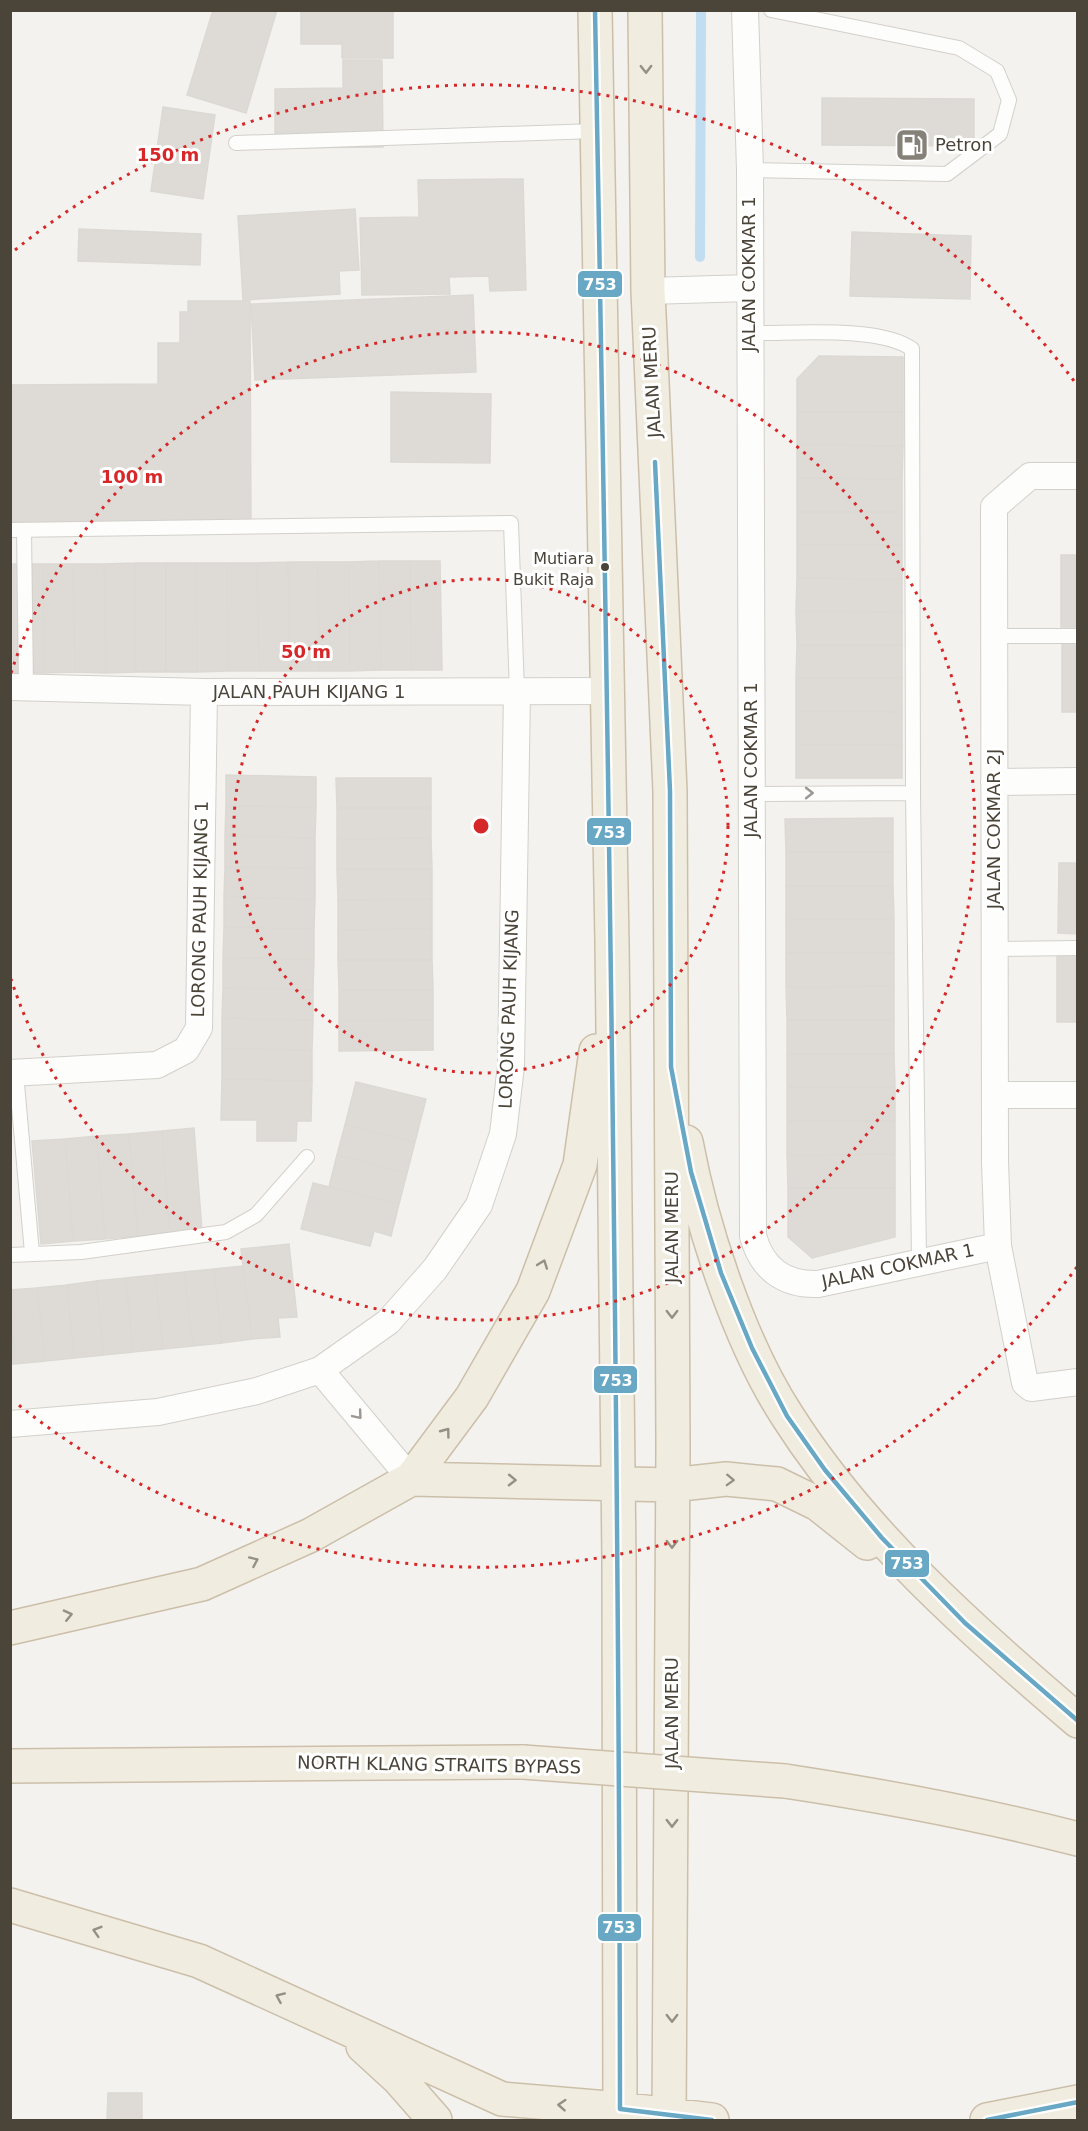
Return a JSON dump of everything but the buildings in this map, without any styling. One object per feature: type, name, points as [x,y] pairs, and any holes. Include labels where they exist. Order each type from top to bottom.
[{"type":"highway","points":[[595,10],[612,942],[616,1483],[619,1560],[620,2115]]},
{"type":"highway","name":"JALAN MERU","points":[[645,10],[648,291],[669,791],[672,1485],[670,2118]]},
{"type":"highway","points":[[10,1628],[202,1584],[311,1535],[411,1479],[472,1397],[533,1291],[580,1165],[612,942]]},
{"type":"highway","points":[[671,1067],[691,1172],[721,1273],[752,1348],[787,1416],[825,1470],[882,1538],[964,1623]]},
{"type":"highway","points":[[411,1479],[672,1485],[726,1479],[777,1484],[818,1504],[964,1623],[1077,1721]]},
{"type":"highway","name":"NORTH KLANG STRAITS BYPASS","points":[[10,1766],[523,1762],[785,1781],[911,1800],[1077,1839]]},
{"type":"highway","points":[[10,1905],[198,1961],[334,2020],[453,2078],[502,2098],[620,2115],[712,2121]]},
{"type":"highway","points":[[334,2020],[399,2079],[435,2121]]},
{"type":"highway","points":[[987,2121],[1077,2102]]},
{"type":"highway","points":[[1054,2121],[1077,2109]]},
{"type":"street","name":"JALAN COKMAR 1","points":[[745,10],[750,170],[751,1221],[757,1250],[773,1274],[806,1284],[818,1284],[998,1246]]},
{"type":"street","points":[[648,291],[750,288]]},
{"type":"street","name":"JALAN COKMAR 2J","points":[[1077,476],[1030,476],[994,507],[993,636],[998,1246],[1025,1383],[1031,1388],[1077,1384]]},
{"type":"street","name":"JALAN PAUH KIJANG 1","points":[[18,687],[204,692],[608,691]]},
{"type":"street","name":"LORONG PAUH KIJANG 1","points":[[14,1073],[157,1065],[186,1050],[199,1028],[204,692]]},
{"type":"street","name":"LORONG PAUH KIJANG","points":[[10,1424],[158,1412],[257,1391],[320,1371],[388,1322],[435,1269],[479,1205],[503,1134],[511,1066],[517,692]]},
{"type":"street","points":[[994,782],[1077,781]]},
{"type":"street","points":[[995,1095],[1077,1095]]},
{"type":"street","points":[[320,1371],[411,1479]]},
{"type":"lane","points":[[750,170],[948,174],[1000,134],[1009,100],[997,70],[959,48],[771,10]]},
{"type":"lane","points":[[236,143],[596,131]]},
{"type":"lane","points":[[749,333],[863,334],[900,340],[912,349],[913,793],[919,1261]]},
{"type":"lane","points":[[18,687],[17,530],[511,523],[517,692]]},
{"type":"lane","points":[[993,636],[1077,636]]},
{"type":"lane","points":[[751,794],[913,793]]},
{"type":"lane","points":[[994,949],[1077,948]]},
{"type":"lane","points":[[14,1073],[32,1253]]},
{"type":"lane","points":[[10,1255],[81,1252],[226,1232],[256,1215],[307,1157]]},
{"type":"waterway","points":[[700,257],[701,10]]},
{"type":"transit line","name":"753","points":[[595,10],[612,1060],[618,1584],[620,2109],[712,2120]]},
{"type":"transit line","name":"753","points":[[655,462],[670,791],[671,1067],[691,1172],[721,1273],[752,1348],[787,1416],[825,1470],[882,1538],[965,1623],[1078,1721]]},
{"type":"transit line","name":"753","points":[[987,2120],[1078,2102]]},
{"type":"place","name":"Petron","points":[[912,145]]},
{"type":"place","name":"Mutiara Bukit Raja","points":[[605,567]]}]
